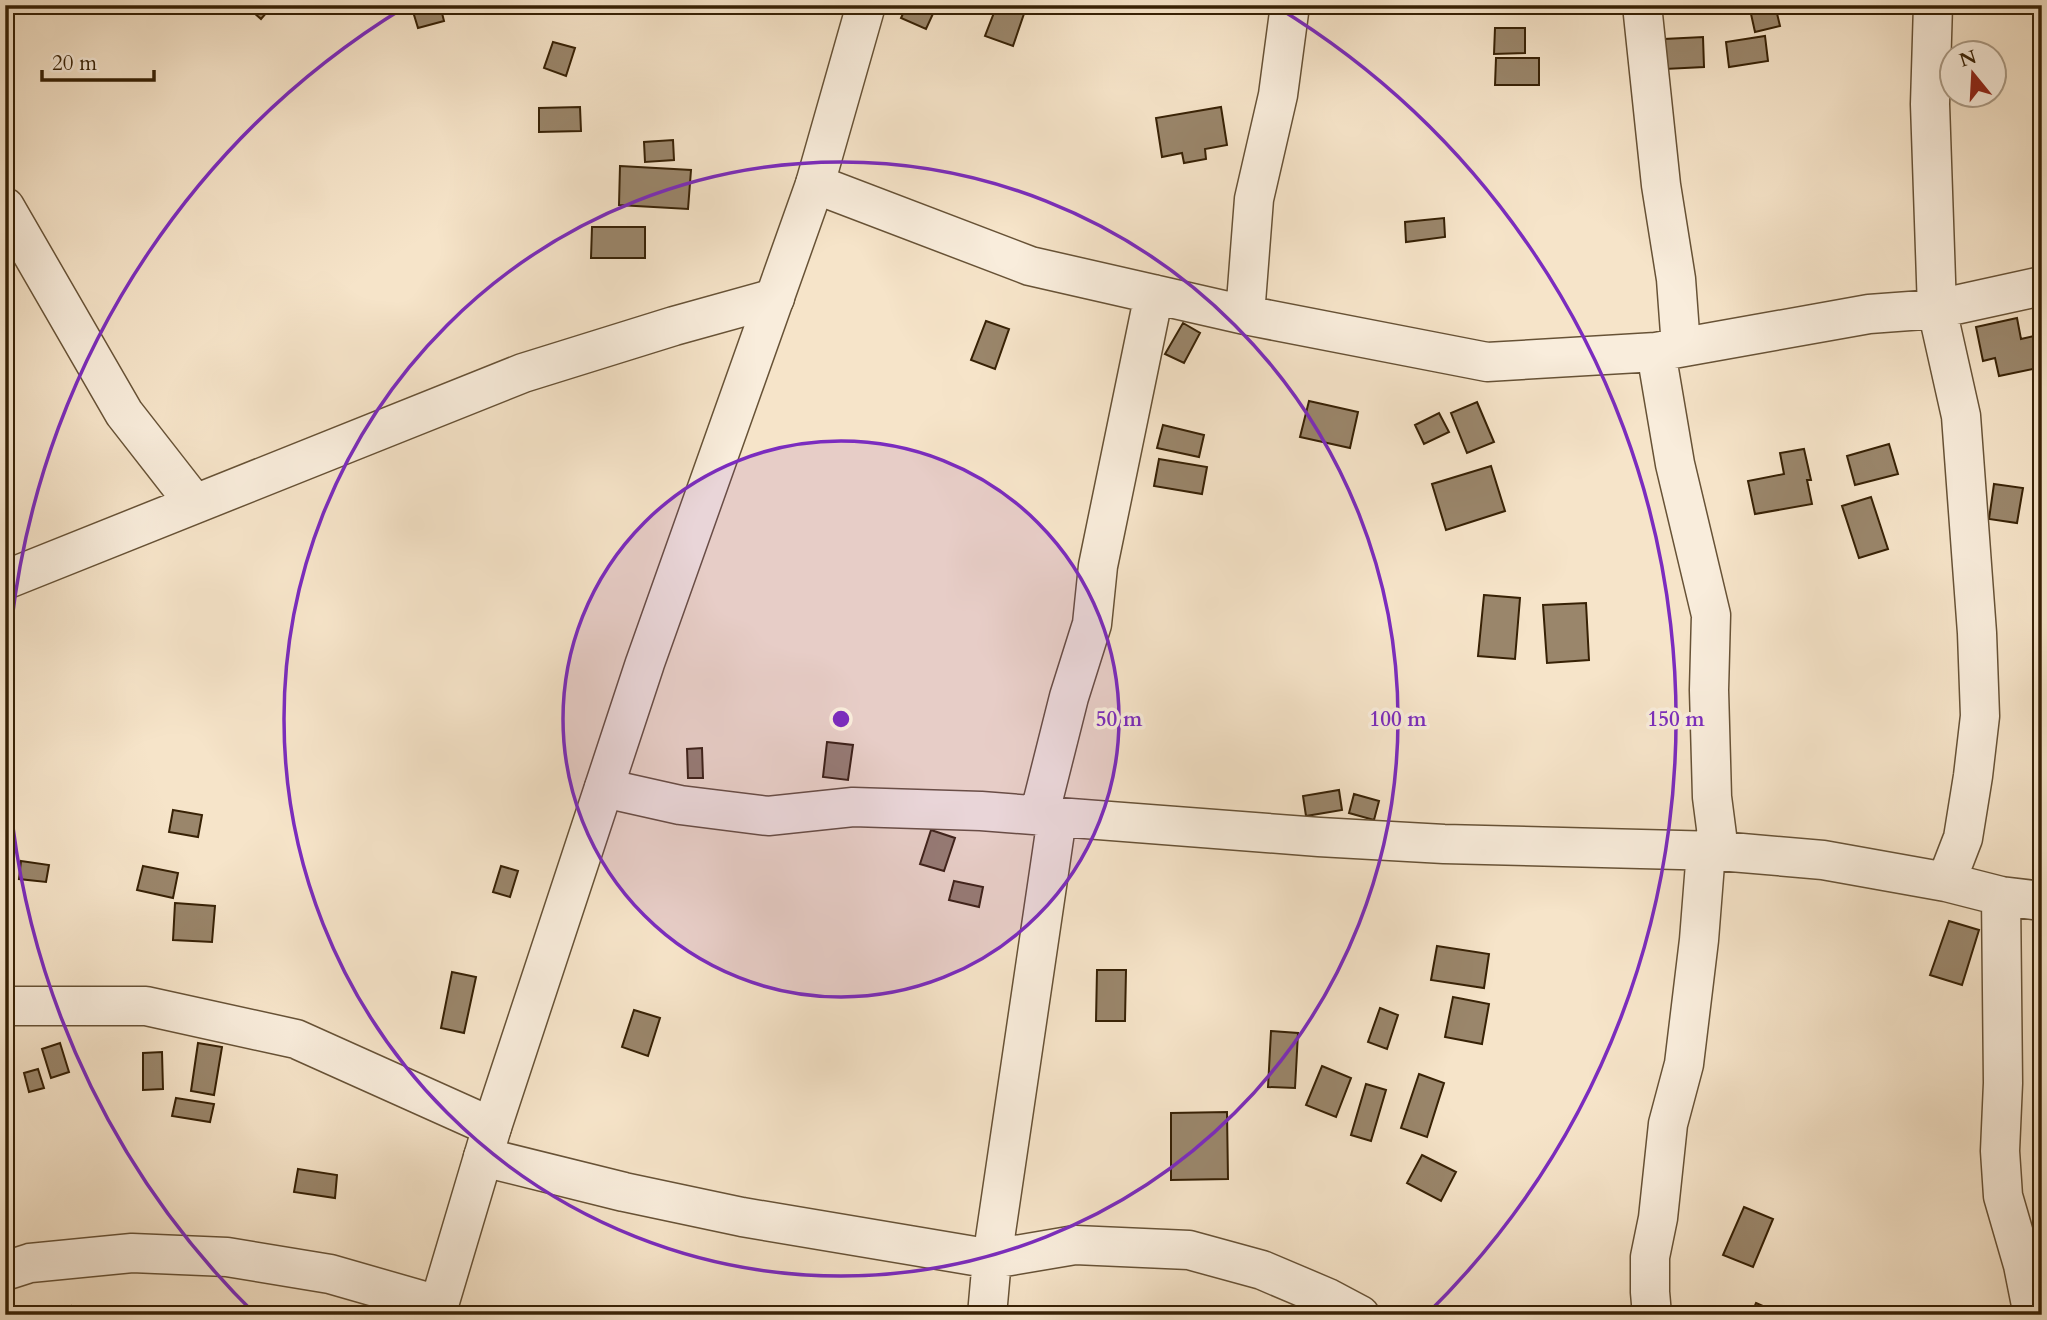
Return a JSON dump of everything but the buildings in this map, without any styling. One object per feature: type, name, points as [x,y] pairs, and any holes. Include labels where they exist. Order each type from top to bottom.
[{"type":"street","points":[[5,1271],[30,1263],[132,1253],[227,1257],[330,1274],[437,1310],[487,1142],[645,663],[815,184],[866,5]]},
{"type":"street","points":[[1245,315],[1254,199],[1278,95],[1290,5]]},
{"type":"street","points":[[1642,5],[1658,160],[1676,279],[1668,349],[1675,464],[1711,615],[1709,690],[1712,851],[1684,1065],[1668,1124],[1658,1218],[1650,1257],[1652,1315]]},
{"type":"street","points":[[1933,5],[1930,104],[1937,309],[1961,416],[1978,633],[1980,716],[1963,838],[1946,882]]},
{"type":"street","points":[[815,184],[1030,266],[1245,315],[1487,362],[1668,349],[1869,314],[1937,309],[2042,286]]},
{"type":"street","points":[[5,207],[18,256],[124,413],[195,504]]},
{"type":"street","points":[[987,1315],[1048,817],[1069,697],[1092,624],[1098,566],[1154,294]]},
{"type":"street","points":[[5,580],[523,373],[775,298]]},
{"type":"street","points":[[604,788],[680,805],[768,816],[853,807],[981,811],[1444,844],[1712,851],[1823,860],[1946,882],[2001,896],[2042,901]]},
{"type":"street","points":[[2001,896],[2002,1184],[2003,1196],[2034,1279],[2033,1315]]},
{"type":"street","points":[[5,1006],[146,1006],[296,1039],[487,1142],[624,1192],[742,1217],[992,1259],[1076,1245],[1189,1250],[1262,1270],[1360,1315]]}]
